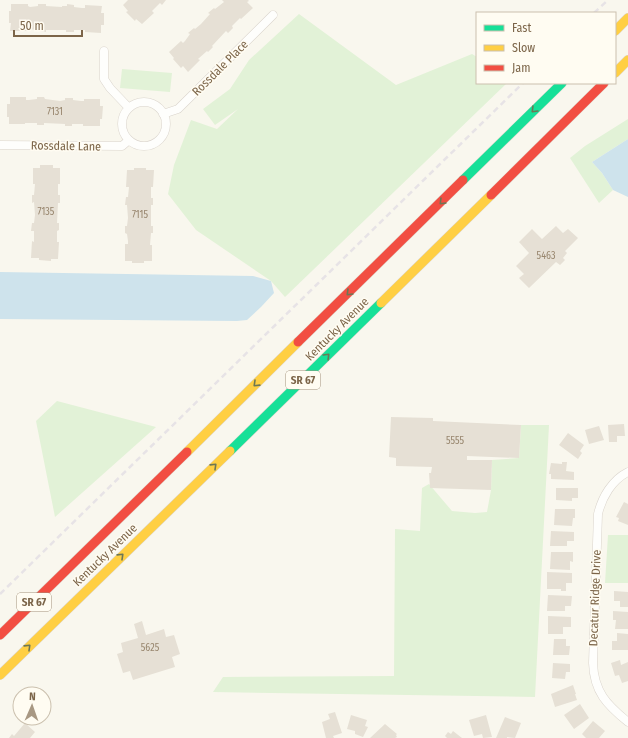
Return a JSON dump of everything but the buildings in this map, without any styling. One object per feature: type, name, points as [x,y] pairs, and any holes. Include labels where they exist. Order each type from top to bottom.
[{"type":"main road","points":[[616,30],[628,18]]},
{"type":"main road","points":[[616,72],[628,60]]},
{"type":"main road","name":"Kentucky Avenue","points":[[0,635],[561,84]]},
{"type":"main road","name":"Kentucky Avenue","points":[[0,675],[308,375],[603,84]]},
{"type":"street","name":"Rossdale Place","points":[[163,114],[178,109],[273,16]]},
{"type":"street","points":[[104,51],[104,79],[110,88],[129,108]]},
{"type":"street","points":[[141,102],[154,105],[159,108],[163,114],[166,127],[160,139],[155,143],[148,145],[135,144],[125,135],[122,128],[122,121],[129,108],[134,104],[141,102]]},
{"type":"street","name":"Rossdale Lane","points":[[0,145],[122,146],[129,140]]},
{"type":"street","name":"Decatur Ridge Drive","points":[[628,472],[613,483],[605,494],[598,514],[593,663],[596,682],[603,698],[609,706],[628,722]]},
{"type":"green space","points":[[299,14],[396,85],[472,54],[476,56],[476,84],[506,84],[285,297],[271,281],[196,230],[168,194],[174,165],[191,120],[217,129],[238,109],[215,125],[203,109],[230,89],[249,60]]},
{"type":"green space","points":[[122,69],[172,73],[170,92],[120,88]]},
{"type":"green space","points":[[628,119],[628,139],[592,162],[602,173],[613,190],[599,203],[570,158],[585,146]]},
{"type":"green space","points":[[57,401],[156,427],[55,517],[36,421]]},
{"type":"green space","points":[[521,425],[549,425],[535,697],[213,692],[223,677],[394,676],[395,529],[420,531],[422,488],[429,484],[452,511],[475,513],[487,512],[491,490],[492,460],[519,458]]},
{"type":"green space","points":[[608,535],[628,535],[628,583],[605,583]]},
{"type":"water","points":[[628,139],[628,197],[613,190],[602,173],[592,162]]},
{"type":"water","points":[[0,272],[253,276],[271,281],[274,293],[247,320],[237,321],[0,319]]},
{"type":"railway","points":[[595,12],[608,0]]},
{"type":"railway","points":[[0,594],[522,84]]},
{"type":"traffic: fast","points":[[463,180],[561,84]]},
{"type":"traffic: fast","points":[[230,451],[381,303]]},
{"type":"traffic: slow","points":[[616,30],[628,18]]},
{"type":"traffic: slow","points":[[616,72],[628,60]]},
{"type":"traffic: slow","points":[[381,303],[491,195]]},
{"type":"traffic: slow","points":[[187,452],[298,342]]},
{"type":"traffic: slow","points":[[0,675],[230,451]]},
{"type":"traffic: jam","points":[[491,195],[603,84]]},
{"type":"traffic: jam","points":[[298,342],[463,180]]},
{"type":"traffic: jam","points":[[0,635],[187,452]]}]
